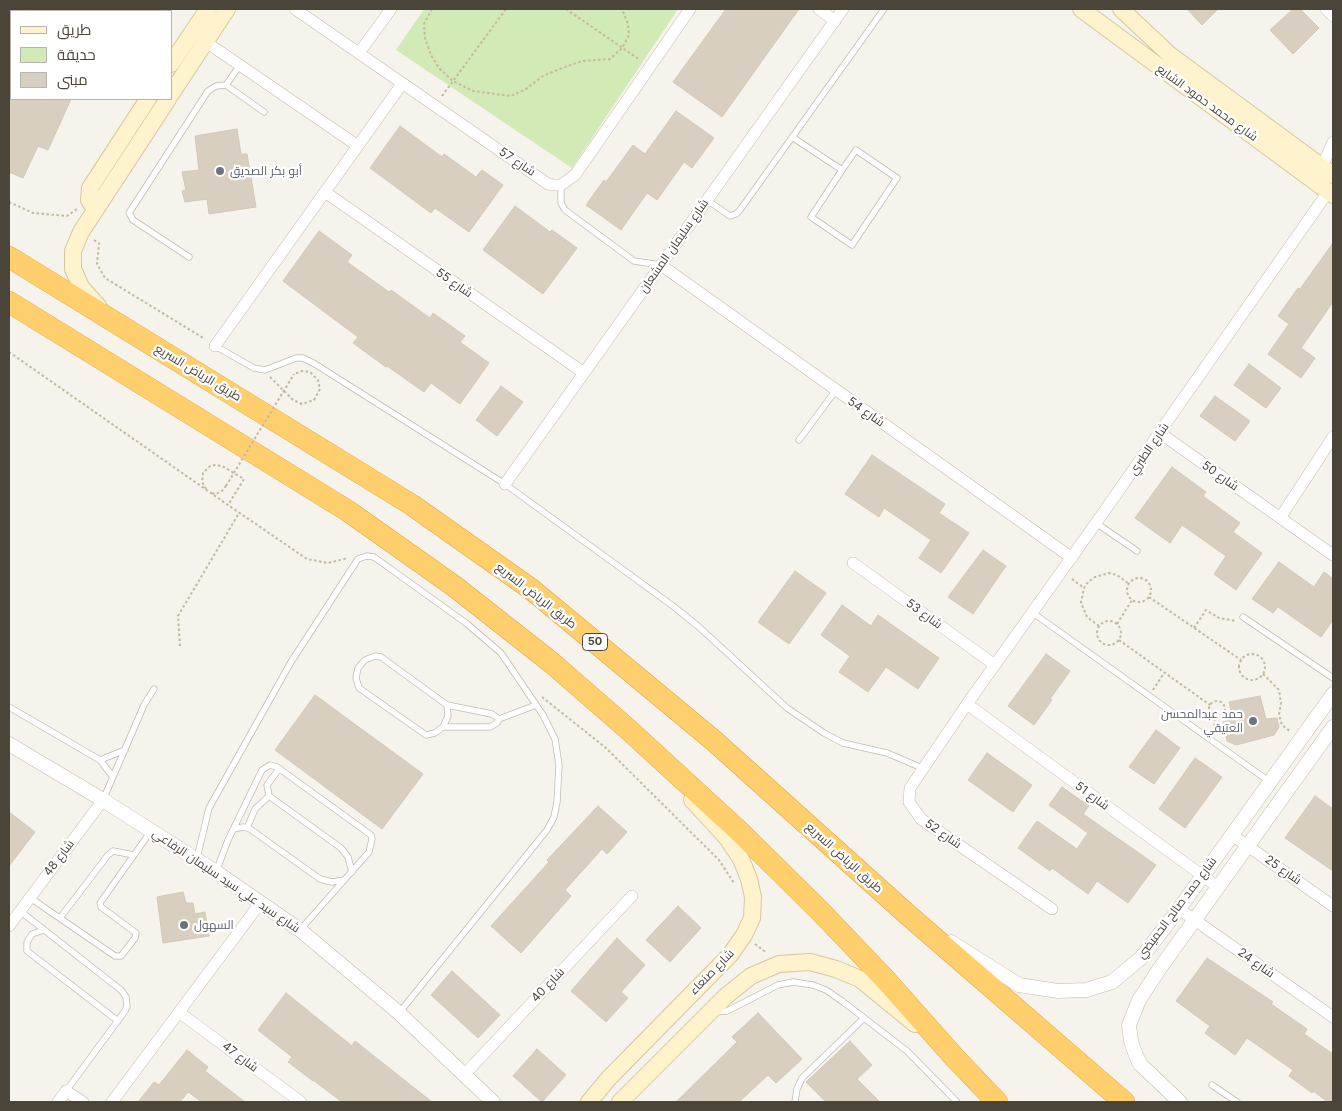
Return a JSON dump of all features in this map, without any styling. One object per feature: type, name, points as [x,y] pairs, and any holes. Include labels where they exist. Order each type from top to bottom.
[{"type":"highway","name":"طريق الرياض السريع","points":[[9,257],[412,505],[531,589],[713,740],[908,915],[1124,1102]]},
{"type":"highway","points":[[9,302],[348,511],[461,592],[552,663],[630,731],[740,832],[884,978],[997,1102]]},
{"type":"main road","points":[[172,63],[208,9]]},
{"type":"main road","points":[[172,93],[227,9]]},
{"type":"main road","name":"شارع محمد حمود الشايع","points":[[1081,9],[1331,194]]},
{"type":"main road","name":"شارع محمد حمود الشايع","points":[[1121,9],[1170,55],[1328,171]]},
{"type":"main road","points":[[93,203],[90,188],[147,100]]},
{"type":"main road","points":[[156,347],[96,305],[81,287],[73,269],[73,251],[93,203],[167,100]]},
{"type":"main road","name":"شارع صنعاء","points":[[589,1102],[609,1078],[730,956],[744,935],[752,918],[753,897],[749,879],[741,859],[727,838],[630,731]]},
{"type":"main road","name":"شارع صنعاء","points":[[620,1102],[709,1012],[751,976],[779,964],[810,962],[836,969],[860,979],[955,1058]]},
{"type":"main road","points":[[688,997],[698,1000],[706,1006],[709,1012]]},
{"type":"street","name":"شارع 57","points":[[294,9],[548,184],[561,185]]},
{"type":"street","points":[[359,53],[391,9]]},
{"type":"street","points":[[561,185],[575,175],[690,9]]},
{"type":"street","points":[[819,9],[835,21]]},
{"type":"street","name":"شارع سليمان المشعان","points":[[505,484],[843,9]]},
{"type":"street","points":[[1326,9],[1333,16]]},
{"type":"street","points":[[206,42],[358,146]]},
{"type":"street","points":[[215,346],[402,84]]},
{"type":"street","points":[[1328,171],[1333,142]]},
{"type":"street","name":"شارع 55","points":[[325,192],[584,374]]},
{"type":"street","name":"شارع الطبري","points":[[967,704],[1331,194]]},
{"type":"street","name":"شارع 54","points":[[661,265],[1072,558]]},
{"type":"street","name":"شارع 50","points":[[1160,433],[1333,555]]},
{"type":"street","points":[[1280,518],[1333,437]]},
{"type":"street","name":"شارع 53","points":[[853,563],[995,665]]},
{"type":"street","name":"شارع حمد صالح الحميضي","points":[[908,915],[1020,985],[1058,991],[1086,990],[1112,982],[1141,958],[1179,909],[1333,694]]},
{"type":"street","name":"شارع 52","points":[[967,704],[913,782],[908,796],[910,802],[921,819],[1052,909]]},
{"type":"street","name":"شارع 51","points":[[967,704],[1218,887]]},
{"type":"street","points":[[1315,720],[1332,730]]},
{"type":"street","name":"شارع حمد صالح الحميضي","points":[[1180,1102],[1140,1064],[1131,1041],[1128,1025],[1139,1000],[1160,968],[1332,730]]},
{"type":"street","name":"شارع سيد علي سيد سليمان الرفاعي","points":[[9,744],[152,831],[261,902],[300,930],[399,1013],[493,1102]]},
{"type":"street","name":"شارع 48","points":[[13,916],[103,800]]},
{"type":"street","name":"شارع 25","points":[[1232,835],[1333,906]]},
{"type":"street","name":"شارع 40","points":[[464,1075],[632,896]]},
{"type":"street","points":[[112,1102],[261,902]]},
{"type":"street","name":"شارع 24","points":[[1179,909],[1333,1017]]},
{"type":"street","name":"شارع 47","points":[[180,1013],[301,1102]]},
{"type":"street","points":[[58,1102],[66,1090],[83,1102]]},
{"type":"lane","points":[[707,200],[730,216],[736,214],[884,9]]},
{"type":"lane","points":[[226,85],[240,65]]},
{"type":"lane","points":[[189,257],[133,220],[129,213],[208,91],[216,86],[226,85],[264,112]]},
{"type":"lane","points":[[792,137],[842,170]]},
{"type":"lane","points":[[856,150],[897,178],[852,245],[811,217],[842,170],[856,150]]},
{"type":"lane","points":[[561,185],[561,203],[565,210],[634,261],[661,265]]},
{"type":"lane","points":[[215,346],[254,368],[265,370],[296,358],[303,358],[505,484],[673,606],[699,627],[788,708],[824,733],[843,743],[887,753],[922,768]]},
{"type":"lane","points":[[799,440],[836,390]]},
{"type":"lane","points":[[1096,523],[1137,551]]},
{"type":"lane","points":[[196,860],[209,808],[291,662],[358,559],[367,556],[374,558],[466,623],[501,653],[536,705],[555,739],[559,765],[557,802],[554,817],[546,830],[399,1013]]},
{"type":"lane","points":[[1032,613],[1270,782]]},
{"type":"lane","points":[[1243,617],[1333,678]]},
{"type":"lane","points":[[446,705],[448,716],[443,727],[435,733],[426,735],[359,688],[356,678],[358,668],[365,660],[375,656],[381,657],[446,705],[492,714],[499,719]]},
{"type":"lane","points":[[103,800],[144,705],[154,689]]},
{"type":"lane","points":[[443,727],[490,727],[497,723],[499,719],[536,705]]},
{"type":"lane","points":[[9,707],[100,760],[113,777]]},
{"type":"lane","points":[[100,760],[125,750]]},
{"type":"lane","points":[[216,872],[262,770],[270,766],[279,769],[371,835],[370,852],[300,930]]},
{"type":"lane","points":[[279,769],[267,784],[269,796],[341,848],[348,857],[352,872]]},
{"type":"lane","points":[[247,828],[255,809],[269,796]]},
{"type":"lane","points":[[234,829],[247,828],[320,879],[332,882],[345,879]]},
{"type":"lane","points":[[29,897],[112,954],[118,957],[122,956],[135,938],[136,933],[100,904],[152,831]]},
{"type":"lane","points":[[60,918],[108,855],[113,851],[134,855]]},
{"type":"lane","points":[[13,916],[44,930],[124,993],[127,1006],[118,1021],[66,1090]]},
{"type":"lane","points":[[44,930],[32,934],[27,942],[26,950],[118,1021]]},
{"type":"lane","points":[[709,1012],[727,1011],[765,991],[793,982],[804,982],[826,990],[908,1051],[957,1102]]},
{"type":"lane","points":[[795,1102],[797,1089],[802,1078],[864,1018]]},
{"type":"lane","points":[[1212,1085],[1237,1102]]},
{"type":"path","points":[[432,9],[424,24],[425,38],[431,55],[439,68],[453,81],[474,91],[511,96],[526,89],[543,76],[562,68],[582,61],[610,59],[622,48],[628,35],[628,24],[622,9]]},
{"type":"path","points":[[435,106],[506,9]]},
{"type":"path","points":[[566,9],[650,67]]},
{"type":"path","points":[[9,202],[33,213],[67,216],[93,203]]},
{"type":"path","points":[[81,232],[99,244],[97,264],[105,278],[215,346]]},
{"type":"path","points":[[9,352],[228,506],[307,559],[328,563],[346,558],[358,559]]},
{"type":"path","points":[[228,506],[244,479],[222,466],[210,466],[203,474],[202,482],[204,488],[215,494],[221,492],[226,486],[294,374],[302,371],[310,372],[318,380],[320,389],[314,400],[302,404],[293,400],[276,385]]},
{"type":"path","points":[[180,646],[178,616],[239,513]]},
{"type":"path","points":[[1062,572],[1084,588]]},
{"type":"path","points":[[1099,626],[1087,617],[1083,610],[1081,603],[1084,588],[1094,577],[1102,574],[1117,575],[1129,584]]},
{"type":"path","points":[[1140,578],[1146,580],[1150,585],[1149,597],[1144,601],[1132,600],[1128,596],[1129,584],[1140,578]]},
{"type":"path","points":[[1149,597],[1241,660]]},
{"type":"path","points":[[1117,625],[1132,600]]},
{"type":"path","points":[[1194,628],[1206,610],[1219,618],[1235,622],[1243,617]]},
{"type":"path","points":[[1104,622],[1111,622],[1117,625],[1120,635],[1119,640],[1114,644],[1107,645],[1101,643],[1097,638],[1099,626],[1104,622]]},
{"type":"path","points":[[1119,640],[1210,705]]},
{"type":"path","points":[[1255,654],[1262,659],[1265,666],[1263,674],[1256,679],[1248,680],[1242,675],[1239,668],[1241,660],[1247,655],[1255,654]]},
{"type":"path","points":[[1149,696],[1164,672]]},
{"type":"path","points":[[1263,674],[1279,690],[1279,715],[1282,726],[1301,739]]},
{"type":"path","points":[[540,695],[606,748],[719,860],[736,886]]},
{"type":"path","points":[[1219,701],[1225,709],[1224,714],[1220,717],[1215,717],[1210,714],[1210,705],[1219,701]]},
{"type":"path","points":[[1213,741],[1215,717]]},
{"type":"path","points":[[744,935],[779,964]]},
{"type":"green space","points":[[424,9],[678,9],[572,168],[396,50]]},
{"type":"building","points":[[726,9],[799,9],[722,117],[673,82]]},
{"type":"building","points":[[1187,9],[1218,9],[1202,25]]},
{"type":"building","points":[[1293,9],[1300,9],[1319,28],[1293,54],[1270,30]]},
{"type":"building","points":[[9,99],[71,100],[48,150],[38,146],[23,178],[9,172]]},
{"type":"building","points":[[676,111],[714,138],[692,168],[684,162],[657,200],[647,193],[621,230],[586,205],[604,180],[606,182],[633,145],[645,154]]},
{"type":"building","points":[[400,126],[442,157],[444,154],[476,177],[482,170],[503,185],[469,232],[435,208],[431,213],[370,168]]},
{"type":"building","name":"أبو بكر الصديق","points":[[237,129],[241,154],[247,154],[256,207],[209,214],[207,199],[185,202],[182,191],[186,190],[182,172],[199,170],[195,136]]},
{"type":"building","points":[[515,206],[550,232],[552,230],[577,248],[543,294],[483,250]]},
{"type":"building","points":[[319,231],[352,255],[347,262],[430,318],[433,313],[465,336],[460,342],[489,363],[460,404],[431,383],[424,392],[386,367],[353,343],[358,337],[283,281]]},
{"type":"building","points":[[1333,243],[1333,302],[1301,348],[1315,358],[1301,378],[1268,354],[1289,324],[1278,316]]},
{"type":"building","points":[[1249,364],[1281,388],[1266,408],[1234,385]]},
{"type":"building","points":[[501,386],[523,402],[497,436],[476,420]]},
{"type":"building","points":[[1215,396],[1250,421],[1235,441],[1200,416]]},
{"type":"building","points":[[872,455],[945,504],[939,513],[969,533],[941,573],[919,558],[931,540],[884,508],[879,517],[845,494]]},
{"type":"building","points":[[1172,467],[1206,492],[1203,496],[1240,523],[1233,532],[1262,553],[1236,590],[1214,574],[1226,556],[1182,525],[1170,543],[1135,518]]},
{"type":"building","points":[[983,550],[1006,566],[973,614],[948,597]]},
{"type":"building","points":[[1279,562],[1314,587],[1324,572],[1333,579],[1333,620],[1321,637],[1278,607],[1273,613],[1252,599]]},
{"type":"building","points":[[795,571],[826,593],[789,644],[758,622]]},
{"type":"building","points":[[842,605],[871,626],[878,615],[939,658],[918,689],[886,667],[868,692],[839,672],[850,656],[821,635]]},
{"type":"building","points":[[1046,654],[1070,671],[1034,725],[1008,706]]},
{"type":"building","points":[[315,695],[423,774],[382,829],[275,750]]},
{"type":"building","name":"حمد عبدالمحسن العتيقي","points":[[1260,696],[1266,719],[1277,718],[1279,727],[1274,735],[1236,745],[1227,741],[1223,722],[1233,719],[1229,702]]},
{"type":"building","points":[[1156,730],[1180,748],[1154,784],[1129,767]]},
{"type":"building","points":[[987,753],[1032,785],[1013,812],[968,780]]},
{"type":"building","points":[[1195,758],[1222,777],[1185,828],[1159,809]]},
{"type":"building","points":[[1062,787],[1089,806],[1083,814],[1156,865],[1128,903],[1097,881],[1088,894],[1052,868],[1050,871],[1018,848],[1037,821],[1077,849],[1088,833],[1049,805]]},
{"type":"building","points":[[1315,796],[1333,809],[1333,871],[1285,838]]},
{"type":"building","points":[[598,806],[627,832],[607,854],[602,849],[565,890],[571,896],[521,953],[491,926],[549,862],[547,860]]},
{"type":"building","points":[[9,812],[35,832],[9,866]]},
{"type":"building","name":"السهول","points":[[183,892],[186,903],[193,903],[195,914],[205,912],[209,936],[163,943],[157,897]]},
{"type":"building","points":[[678,906],[701,928],[670,962],[646,940]]},
{"type":"building","points":[[617,938],[645,965],[621,992],[628,998],[606,1022],[571,991]]},
{"type":"building","points":[[1207,958],[1273,1002],[1271,1004],[1307,1029],[1304,1034],[1333,1054],[1333,1102],[1328,1102],[1313,1091],[1312,1093],[1289,1076],[1293,1070],[1247,1038],[1235,1055],[1205,1033],[1210,1026],[1176,1001]]},
{"type":"building","points":[[452,971],[500,1015],[478,1038],[431,995]]},
{"type":"building","points":[[286,993],[352,1046],[355,1041],[432,1102],[342,1102],[313,1081],[288,1062],[292,1057],[258,1030]]},
{"type":"building","points":[[758,1013],[802,1059],[776,1083],[768,1075],[739,1102],[676,1102],[737,1042],[732,1037]]},
{"type":"building","points":[[850,1041],[872,1065],[857,1079],[880,1102],[826,1102],[806,1082]]},
{"type":"building","points":[[537,1049],[566,1075],[542,1102],[513,1076]]},
{"type":"building","points":[[187,1050],[208,1067],[205,1071],[245,1102],[202,1102],[188,1092],[180,1102],[138,1102],[154,1082],[159,1085]]},
{"type":"place","name":"أبو بكر الصديق","points":[[220,171]]},
{"type":"place","name":"حمد عبدالمحسن العتيقي","points":[[1253,721]]},
{"type":"place","name":"السهول","points":[[184,925]]}]
